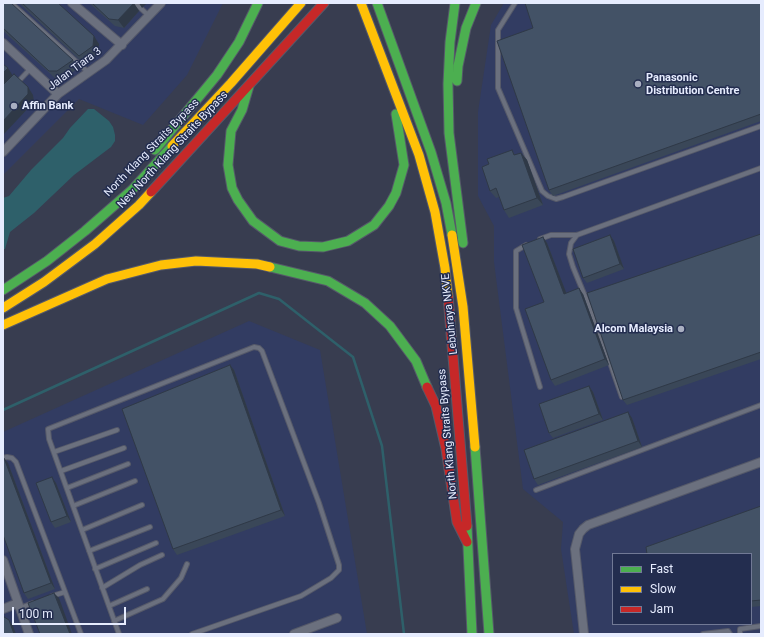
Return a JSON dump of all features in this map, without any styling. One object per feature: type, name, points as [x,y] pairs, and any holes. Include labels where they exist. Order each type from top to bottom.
[{"type":"highway","points":[[148,158],[218,75],[239,42],[258,3]]},
{"type":"highway","name":"North Klang Straits Bypass","points":[[3,290],[47,261],[85,231],[132,190],[231,83],[301,3]]},
{"type":"highway","name":"New North Klang Straits Bypass","points":[[3,308],[44,282],[95,244],[139,205],[324,3]]},
{"type":"highway","points":[[249,86],[242,110],[232,131],[228,154],[229,176],[238,200],[253,221],[280,241],[295,246],[311,248],[336,245],[358,236],[374,225],[389,206],[396,193],[404,165],[395,106],[380,51],[361,3]]},
{"type":"highway","name":"Lebuhraya NKVE","points":[[377,3],[431,152],[446,203],[455,249],[460,285],[478,476],[489,634]]},
{"type":"highway","points":[[455,3],[450,42],[448,134],[465,251]]},
{"type":"highway","points":[[462,231],[455,110],[458,66],[466,28],[476,3]]},
{"type":"highway","name":"North Klang Straits Bypass","points":[[380,51],[419,155],[428,184],[445,268],[452,332],[467,525],[472,634]]},
{"type":"highway","points":[[85,231],[138,169]]},
{"type":"highway","points":[[3,325],[107,280],[124,274],[161,265],[196,261],[258,264],[328,281],[365,303],[390,326],[416,361],[436,406],[446,449],[457,522],[467,542]]},
{"type":"highway","points":[[469,288],[477,366],[478,476]]},
{"type":"street","points":[[72,3],[122,45]]},
{"type":"street","name":"Jalan Tiara 3","points":[[3,152],[58,94],[106,60],[161,3]]},
{"type":"street","points":[[3,43],[58,94]]},
{"type":"street","points":[[584,634],[575,549],[582,529],[588,525],[761,462]]},
{"type":"street","points":[[3,560],[29,634]]},
{"type":"street","points":[[3,609],[19,606]]},
{"type":"street","points":[[294,634],[337,618]]},
{"type":"lane","points":[[11,3],[88,72]]},
{"type":"lane","points":[[135,3],[149,16]]},
{"type":"lane","points":[[515,3],[498,30],[498,88],[542,191],[548,196],[556,199],[563,197],[761,126]]},
{"type":"lane","points":[[12,88],[30,68]]},
{"type":"lane","points":[[538,240],[551,235],[577,235],[761,168]]},
{"type":"lane","points":[[577,235],[571,243],[569,254],[598,328],[622,398]]},
{"type":"lane","points":[[532,243],[516,251],[516,308],[519,323],[540,387]]},
{"type":"lane","points":[[118,634],[49,439],[48,429],[254,347],[259,348],[262,351],[319,503],[339,565],[339,570],[331,578],[301,596],[192,634]]},
{"type":"lane","points":[[536,490],[761,405]]},
{"type":"lane","points":[[54,452],[117,430]]},
{"type":"lane","points":[[61,471],[124,448]]},
{"type":"lane","points":[[3,458],[12,458],[16,462],[81,634]]},
{"type":"lane","points":[[67,488],[128,464]]},
{"type":"lane","points":[[73,506],[135,481]]},
{"type":"lane","points":[[82,530],[142,505]]},
{"type":"lane","points":[[89,551],[150,527]]},
{"type":"lane","points":[[96,569],[156,544]]},
{"type":"lane","points":[[102,588],[140,565],[162,555]]},
{"type":"lane","points":[[114,622],[163,599],[181,578],[187,564]]},
{"type":"lane","points":[[109,606],[147,589]]},
{"type":"lane","points":[[46,599],[65,592]]},
{"type":"lane","points":[[19,606],[39,601]]},
{"type":"lane","points":[[740,634],[740,629],[761,626]]},
{"type":"lane","points":[[703,634],[728,631],[730,634]]},
{"type":"shaded area","points":[[3,3],[223,3],[187,75],[143,125],[79,99],[3,175]]},
{"type":"shaded area","points":[[504,3],[761,3],[761,634],[574,634],[561,549],[563,522],[523,489],[494,262],[494,226],[478,196],[478,112],[491,25]]},
{"type":"shaded area","points":[[88,109],[94,109],[109,121],[113,127],[115,141],[111,147],[74,175],[34,213],[10,232],[5,249],[3,249],[3,198],[9,196]]},
{"type":"shaded area","points":[[249,321],[320,350],[367,634],[3,634],[3,432]]},
{"type":"building","points":[[3,3],[11,3],[73,60],[57,71],[49,71],[3,28]]},
{"type":"building","points":[[22,3],[58,3],[94,36],[93,46],[79,56]]},
{"type":"building","points":[[92,3],[134,3],[118,20],[109,19]]},
{"type":"building","name":"Panasonic Distribution Centre","points":[[525,3],[761,3],[761,114],[549,190],[497,41],[533,28]]},
{"type":"building","points":[[3,64],[8,68],[3,73]]},
{"type":"building","points":[[14,74],[28,87],[28,94],[3,121],[3,85]]},
{"type":"building","points":[[512,150],[514,155],[521,153],[537,198],[504,210],[496,188],[490,191],[482,167],[489,164],[487,159]]},
{"type":"building","name":"Alcom Malaysia","points":[[761,234],[761,352],[623,400],[587,293]]},
{"type":"building","points":[[610,235],[620,264],[583,278],[573,249]]},
{"type":"building","points":[[543,237],[564,294],[579,288],[605,359],[551,380],[525,309],[544,302],[522,245]]},
{"type":"building","points":[[230,365],[281,510],[173,549],[122,409]]},
{"type":"building","points":[[589,386],[599,414],[549,433],[539,404]]},
{"type":"building","points":[[628,412],[638,441],[534,479],[524,450]]},
{"type":"building","points":[[3,458],[51,583],[24,593],[3,535]]},
{"type":"building","points":[[52,477],[67,516],[51,522],[36,483]]},
{"type":"building","points":[[761,506],[761,600],[752,601],[752,553],[647,553],[646,547]]},
{"type":"building","points":[[54,593],[70,634],[40,634],[28,603]]},
{"type":"building","points":[[4,617],[9,620],[14,634],[3,634]]},
{"type":"waterway","points":[[3,410],[259,293],[279,299],[353,357],[382,446],[404,634]]},
{"type":"traffic: fast","points":[[155,150],[217,75],[239,42],[258,3]]},
{"type":"traffic: fast","points":[[377,3],[431,152],[446,203],[452,235]]},
{"type":"traffic: fast","points":[[455,3],[450,42],[448,84],[449,133],[463,243]]},
{"type":"traffic: fast","points":[[457,81],[458,66],[466,28],[476,3]]},
{"type":"traffic: fast","points":[[249,86],[242,110],[231,131],[228,165],[232,188],[238,200],[253,221],[280,241],[299,246],[323,247],[348,241],[374,225],[389,206],[396,193],[404,165],[396,114]]},
{"type":"traffic: fast","points":[[3,290],[47,261],[85,231],[132,190],[172,146]]},
{"type":"traffic: fast","points":[[270,267],[328,281],[365,303],[390,326],[416,361],[427,387]]},
{"type":"traffic: fast","points":[[475,447],[489,634]]},
{"type":"traffic: fast","points":[[467,526],[472,634]]},
{"type":"traffic: slow","points":[[172,146],[231,83],[301,3]]},
{"type":"traffic: slow","points":[[361,3],[419,155],[435,212],[445,268],[448,296]]},
{"type":"traffic: slow","points":[[3,308],[44,282],[95,244],[139,205],[151,192]]},
{"type":"traffic: slow","points":[[452,235],[463,307],[475,447]]},
{"type":"traffic: slow","points":[[3,325],[107,279],[161,265],[196,261],[257,264],[270,267]]},
{"type":"traffic: jam","points":[[151,192],[324,3]]},
{"type":"traffic: jam","points":[[448,296],[467,526]]},
{"type":"traffic: jam","points":[[427,387],[436,406],[446,449],[457,522],[467,542]]},
{"type":"place","name":"Panasonic Distribution Centre","points":[[638,84]]},
{"type":"place","name":"Affin Bank","points":[[14,106]]},
{"type":"place","name":"Alcom Malaysia","points":[[681,329]]}]
